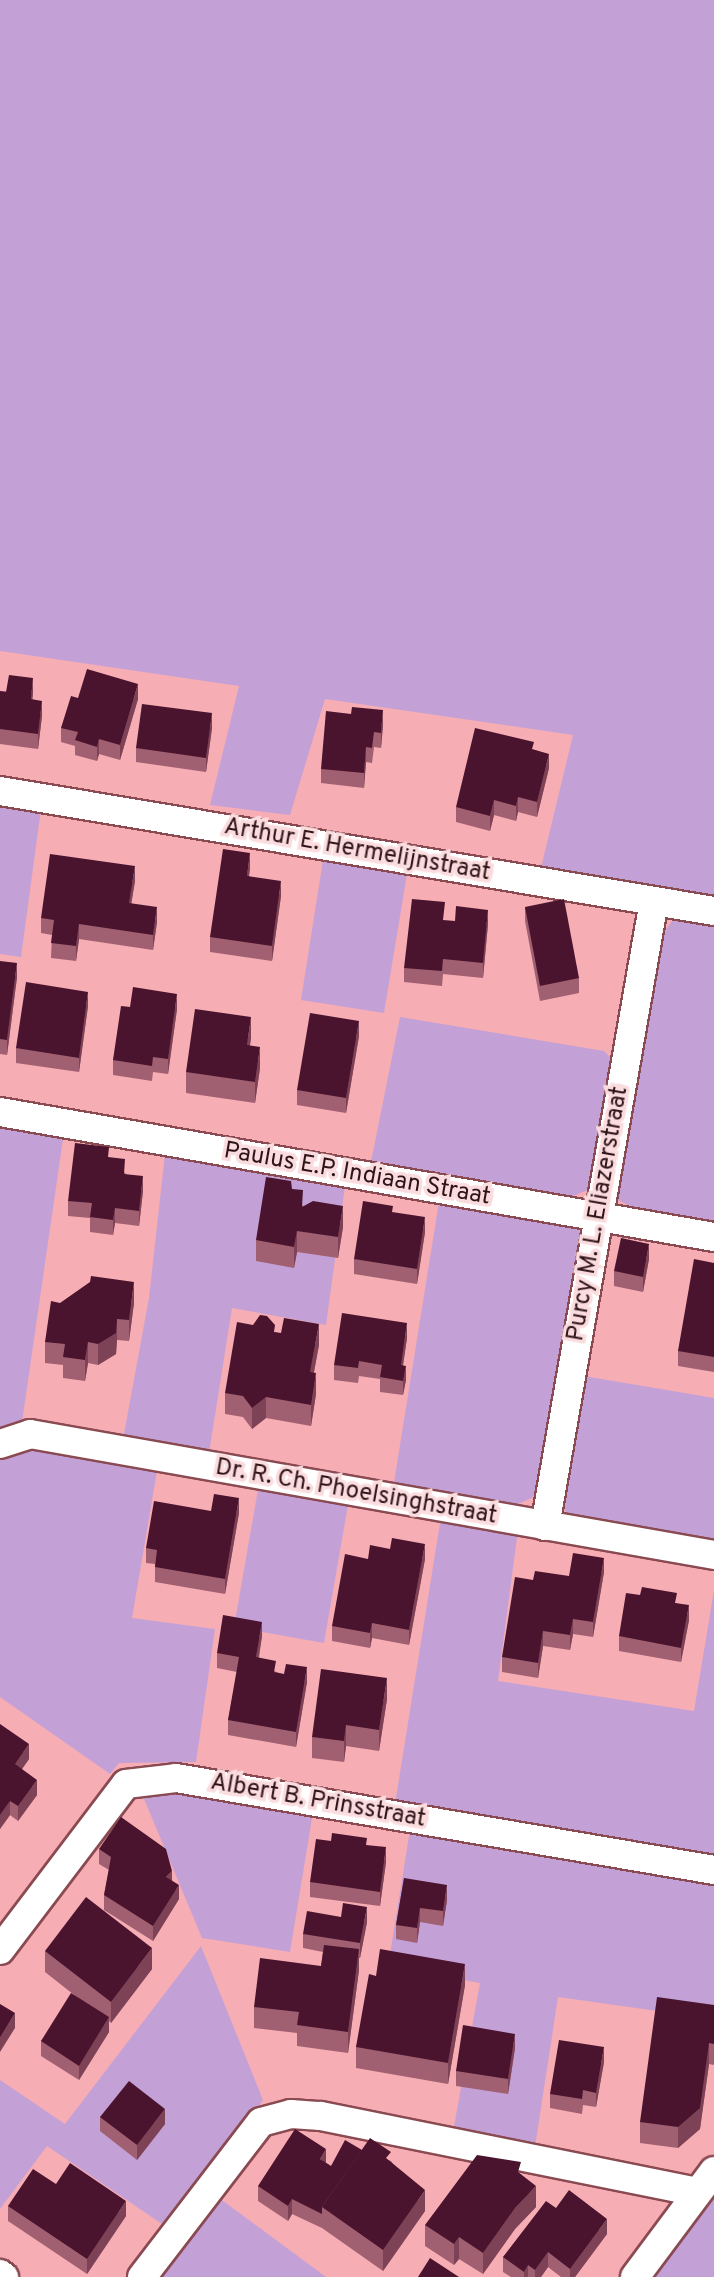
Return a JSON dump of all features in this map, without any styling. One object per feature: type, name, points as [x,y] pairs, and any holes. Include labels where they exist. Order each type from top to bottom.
[{"type":"street","name":"Arthur E. Hermelijnstraat","points":[[0,791],[714,911]]},
{"type":"street","name":"Purcy M. L. Eliazerstraat","points":[[545,1526],[653,901]]},
{"type":"street","name":"Paulus E.P. Indiaan Straat","points":[[0,1112],[714,1237]]},
{"type":"street","name":"Dr. R. Ch. Phoelsinghstraat","points":[[0,1444],[30,1434],[714,1555]]},
{"type":"street","name":"Albert B. Prinsstraat","points":[[0,1950],[126,1784],[176,1777],[714,1870]]},
{"type":"street","points":[[142,2277],[261,2122],[291,2114],[321,2116],[706,2182],[635,2277]]},
{"type":"shaded area","points":[[0,0],[714,0],[714,901],[540,872],[573,735],[325,699],[290,815],[210,805],[239,686],[0,651]]},
{"type":"shaded area","points":[[0,802],[41,809],[21,957],[0,954]]},
{"type":"shaded area","points":[[323,860],[407,874],[384,1013],[301,1000]]},
{"type":"shaded area","points":[[685,916],[714,922],[714,1225],[643,1213],[618,1200],[615,1184],[660,939],[671,922]]},
{"type":"shaded area","points":[[400,1017],[604,1051],[615,1062],[597,1177],[588,1190],[573,1196],[371,1162]]},
{"type":"shaded area","points":[[0,1125],[63,1139],[22,1422],[0,1428]]},
{"type":"shaded area","points":[[165,1154],[345,1186],[326,1325],[232,1308],[209,1453],[123,1439],[149,1298]]},
{"type":"shaded area","points":[[439,1202],[572,1222],[583,1236],[543,1483],[532,1498],[501,1511],[393,1489]]},
{"type":"shaded area","points":[[578,1375],[714,1398],[714,1545],[582,1522],[569,1515],[560,1505]]},
{"type":"shaded area","points":[[41,1446],[157,1471],[132,1618],[215,1629],[196,1762],[119,1763],[110,1774],[0,1697],[0,1452]]},
{"type":"shaded area","points":[[259,1484],[349,1499],[324,1643],[234,1627]]},
{"type":"shaded area","points":[[441,1517],[518,1530],[498,1681],[694,1711],[714,1590],[714,1860],[395,1804]]},
{"type":"shaded area","points":[[158,1787],[313,1812],[290,1952],[202,1938],[142,1794]]},
{"type":"shaded area","points":[[410,1830],[714,1883],[714,2019],[558,1997],[535,2147],[453,2132],[480,1983],[388,1967]]},
{"type":"shaded area","points":[[201,1946],[263,2100],[168,2228],[47,2146],[0,2209],[0,2080],[65,2124]]},
{"type":"shaded area","points":[[714,2183],[714,2277],[646,2277]]},
{"type":"shaded area","points":[[219,2198],[326,2277],[161,2277]]},
{"type":"building","points":[[87,669],[138,684],[120,745],[99,739],[97,747],[75,740],[78,732],[61,728],[71,696],[78,698]]},
{"type":"building","points":[[9,675],[33,678],[31,699],[42,701],[38,734],[0,729],[0,691],[6,692]]},
{"type":"building","points":[[142,704],[212,713],[206,758],[136,748]]},
{"type":"building","points":[[352,707],[383,710],[381,733],[374,732],[372,748],[366,747],[364,773],[321,769],[326,711],[351,714]]},
{"type":"building","points":[[475,728],[534,742],[532,749],[549,754],[537,802],[518,797],[516,806],[494,800],[490,816],[456,807]]},
{"type":"building","points":[[223,849],[250,853],[247,876],[281,881],[272,946],[210,937]]},
{"type":"building","points":[[50,854],[135,866],[129,903],[157,907],[153,935],[79,924],[76,946],[51,943],[54,920],[41,918]]},
{"type":"building","points":[[412,899],[445,902],[443,920],[455,921],[456,906],[488,910],[483,963],[443,959],[442,971],[404,968]]},
{"type":"building","points":[[564,899],[579,978],[540,986],[525,907]]},
{"type":"building","points":[[0,961],[17,963],[7,1040],[0,1039]]},
{"type":"building","points":[[26,982],[88,992],[79,1058],[16,1048]]},
{"type":"building","points":[[133,987],[177,994],[168,1059],[153,1057],[152,1066],[113,1060],[121,1006],[130,1007]]},
{"type":"building","points":[[195,1009],[251,1017],[247,1045],[260,1047],[255,1082],[186,1072]]},
{"type":"building","points":[[310,1013],[359,1021],[346,1098],[297,1090]]},
{"type":"building","points":[[75,1143],[109,1147],[108,1157],[125,1159],[124,1174],[143,1176],[139,1211],[115,1208],[113,1220],[90,1217],[92,1203],[68,1201]]},
{"type":"building","points":[[266,1177],[291,1181],[292,1189],[303,1190],[302,1207],[313,1201],[343,1206],[338,1237],[297,1231],[294,1247],[256,1240]]},
{"type":"building","points":[[363,1201],[393,1206],[392,1212],[425,1217],[417,1269],[354,1259]]},
{"type":"building","points":[[621,1238],[649,1244],[643,1277],[614,1271]]},
{"type":"building","points":[[694,1259],[714,1263],[714,1357],[678,1351]]},
{"type":"building","points":[[91,1276],[134,1282],[129,1320],[117,1319],[116,1333],[98,1344],[88,1342],[85,1360],[63,1357],[65,1344],[45,1342],[51,1301],[60,1303],[90,1282]]},
{"type":"building","points":[[342,1313],[407,1323],[401,1365],[406,1366],[403,1381],[380,1377],[382,1365],[359,1361],[358,1368],[334,1365]]},
{"type":"building","points":[[260,1315],[267,1316],[275,1325],[274,1332],[281,1333],[284,1318],[319,1324],[310,1372],[316,1373],[311,1405],[266,1397],[252,1408],[243,1396],[225,1393],[237,1322],[253,1325]]},
{"type":"building","points":[[214,1494],[239,1498],[225,1579],[155,1567],[157,1550],[146,1548],[154,1501],[211,1511]]},
{"type":"building","points":[[392,1538],[425,1544],[409,1630],[372,1623],[370,1633],[332,1626],[345,1554],[368,1559],[370,1545],[390,1549]]},
{"type":"building","points":[[573,1553],[604,1558],[593,1622],[573,1619],[570,1635],[543,1631],[538,1663],[502,1657],[515,1577],[533,1580],[535,1571],[569,1576]]},
{"type":"building","points":[[642,1587],[677,1593],[675,1603],[689,1605],[681,1648],[619,1636],[626,1593],[640,1595]]},
{"type":"building","points":[[223,1615],[262,1622],[256,1657],[276,1661],[274,1672],[284,1674],[286,1664],[307,1667],[296,1732],[228,1720],[239,1657],[217,1653]]},
{"type":"building","points":[[321,1669],[387,1678],[379,1730],[346,1725],[344,1741],[312,1737]]},
{"type":"building","points":[[0,1724],[29,1744],[15,1764],[37,1780],[18,1806],[10,1801],[0,1815]]},
{"type":"building","points":[[121,1817],[166,1849],[172,1871],[166,1877],[179,1885],[153,1926],[104,1895],[111,1857],[99,1849]]},
{"type":"building","points":[[332,1833],[367,1838],[366,1845],[386,1847],[380,1892],[310,1882],[316,1839],[331,1841]]},
{"type":"building","points":[[404,1878],[447,1885],[443,1911],[420,1908],[417,1928],[396,1925]]},
{"type":"building","points":[[86,1897],[152,1948],[111,2002],[45,1951]]},
{"type":"building","points":[[343,1903],[367,1907],[360,1943],[303,1934],[307,1911],[341,1917]]},
{"type":"building","points":[[324,1945],[359,1949],[348,2032],[297,2025],[299,2012],[254,2007],[260,1958],[321,1966]]},
{"type":"building","points":[[380,1949],[465,1964],[448,2063],[356,2047],[369,1974],[376,1976]]},
{"type":"building","points":[[71,1993],[109,2017],[79,2066],[41,2041]]},
{"type":"building","points":[[657,1997],[714,2005],[714,2044],[709,2043],[700,2108],[678,2127],[640,2122]]},
{"type":"building","points":[[0,2004],[15,2013],[0,2038]]},
{"type":"building","points":[[463,2025],[515,2034],[508,2079],[456,2071]]},
{"type":"building","points":[[559,2040],[604,2047],[596,2093],[583,2090],[582,2099],[550,2094]]},
{"type":"building","points":[[129,2081],[165,2109],[137,2145],[100,2117]]},
{"type":"building","points":[[295,2129],[326,2149],[320,2159],[331,2166],[345,2140],[362,2150],[322,2207],[322,2214],[292,2199],[288,2206],[258,2186]]},
{"type":"building","points":[[370,2138],[391,2152],[386,2158],[425,2190],[383,2250],[322,2207]]},
{"type":"building","points":[[477,2155],[521,2162],[518,2172],[536,2186],[515,2208],[483,2253],[459,2237],[454,2244],[425,2225]]},
{"type":"building","points":[[70,2163],[126,2201],[87,2259],[8,2206],[33,2169],[56,2184]]},
{"type":"building","points":[[569,2190],[607,2219],[570,2269],[548,2252],[535,2270],[528,2265],[524,2272],[503,2257],[546,2201],[556,2208]]},
{"type":"building","points":[[430,2258],[459,2277],[418,2277]]}]
